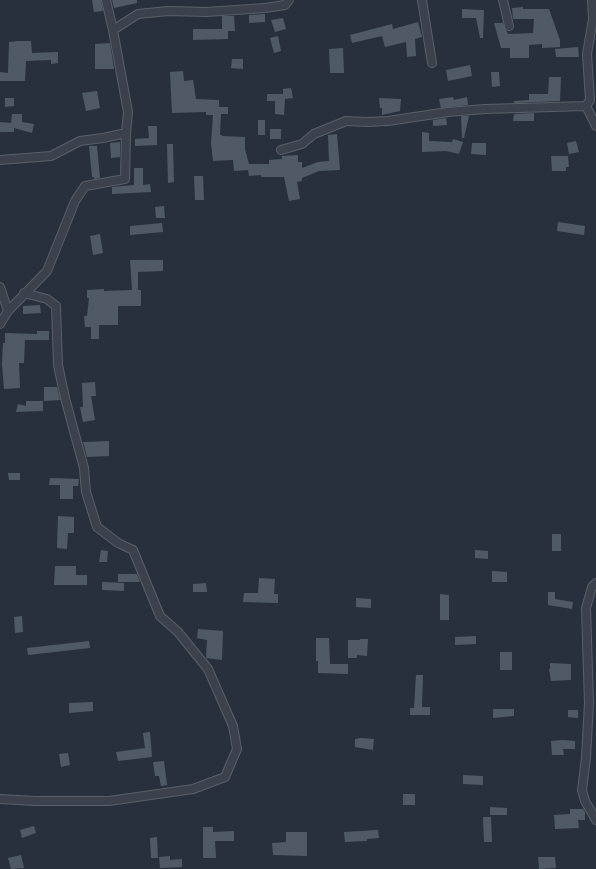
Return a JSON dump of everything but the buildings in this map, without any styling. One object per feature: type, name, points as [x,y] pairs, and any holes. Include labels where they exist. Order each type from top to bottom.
[{"type":"street","points":[[0,324],[8,311],[47,271],[75,201],[85,186],[125,179],[128,112],[106,0]]},
{"type":"street","points":[[113,30],[138,14],[168,11],[206,12],[265,8],[285,5],[289,0]]},
{"type":"street","points":[[422,0],[432,63]]},
{"type":"street","points":[[503,0],[509,26]]},
{"type":"street","points":[[586,106],[590,100],[587,54],[593,18],[592,0]]},
{"type":"street","points":[[586,106],[596,126]]},
{"type":"street","points":[[281,150],[302,144],[314,134],[346,121],[367,122],[485,109],[586,106]]},
{"type":"street","points":[[0,160],[51,156],[80,141],[126,133]]},
{"type":"street","points":[[0,287],[8,311]]},
{"type":"street","points":[[0,799],[35,801],[109,801],[193,789],[225,777],[237,749],[233,726],[208,669],[178,632],[160,616],[133,550],[118,544],[97,527],[86,492],[84,468],[65,398],[58,365],[56,306],[47,299],[24,293]]},
{"type":"street","points":[[596,583],[592,587],[586,608],[589,703],[586,758],[582,790],[585,801],[596,820]]}]
